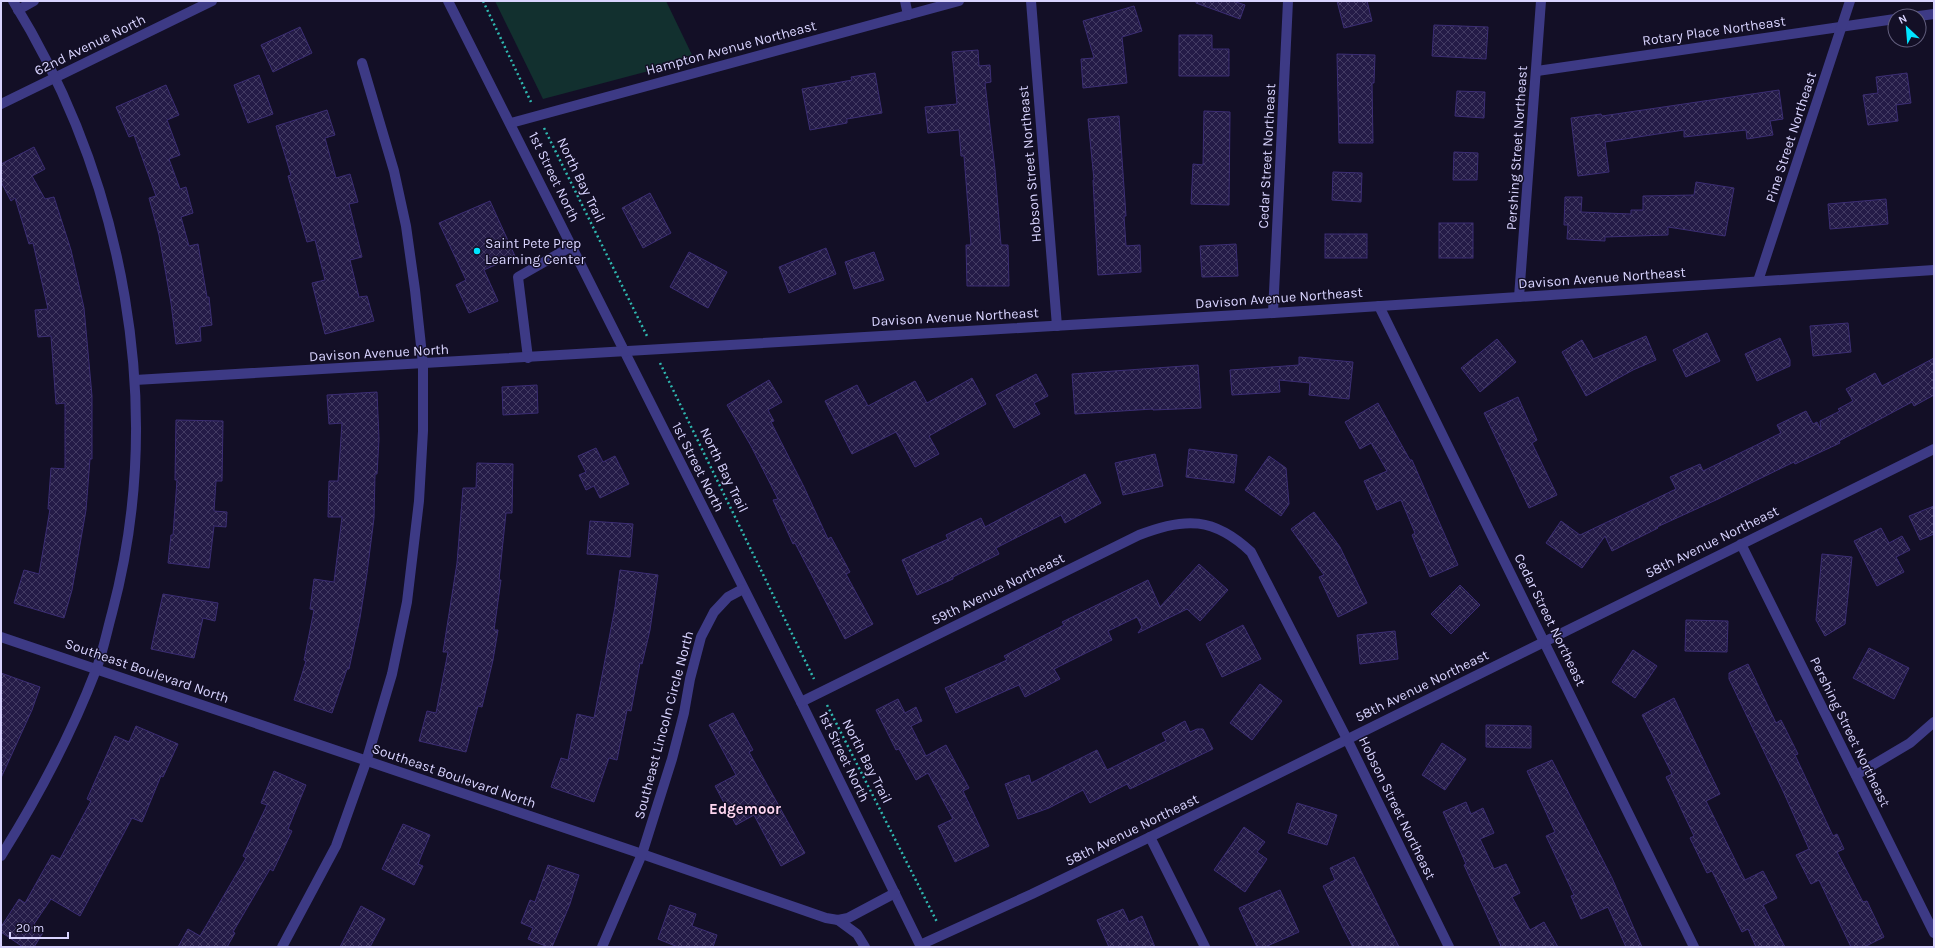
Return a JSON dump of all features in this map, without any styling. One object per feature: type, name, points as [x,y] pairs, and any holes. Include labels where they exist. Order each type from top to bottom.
[{"type":"street","points":[[1,856],[26,816],[59,753],[97,668],[119,584],[131,516],[135,450],[135,380],[125,295],[107,214],[77,125],[55,77],[13,1]]},
{"type":"street","points":[[18,10],[34,1]]},
{"type":"street","name":"62nd Avenue North","points":[[1,104],[212,1]]},
{"type":"street","name":"1st Street North","points":[[448,1],[511,123],[743,589],[801,702],[921,946]]},
{"type":"street","points":[[905,1],[908,15]]},
{"type":"street","name":"Hampton Avenue Northeast","points":[[511,123],[959,1]]},
{"type":"street","name":"Hobson Street Northeast","points":[[1030,1],[1057,326]]},
{"type":"street","name":"Cedar Street Northeast","points":[[1273,313],[1288,1]]},
{"type":"street","name":"Pershing Street Northeast","points":[[1519,297],[1541,1]]},
{"type":"street","name":"Pine Street Northeast","points":[[1758,282],[1850,1]]},
{"type":"street","name":"Rotary Place Northeast","points":[[1536,71],[1887,20]]},
{"type":"street","points":[[282,947],[336,846],[366,762],[392,674],[407,602],[419,501],[423,431],[423,364],[406,226],[394,172],[362,63]]},
{"type":"street","points":[[528,358],[518,277],[572,246]]},
{"type":"street","name":"Davison Avenue Northeast","points":[[625,352],[1273,313],[1934,270]]},
{"type":"street","name":"Cedar Street Northeast","points":[[1379,306],[1694,947]]},
{"type":"street","name":"Davison Avenue North","points":[[135,380],[625,352]]},
{"type":"street","name":"58th Avenue Northeast","points":[[921,946],[1150,838],[1544,641],[1934,449]]},
{"type":"street","name":"59th Avenue Northeast","points":[[801,702],[1139,535],[1163,526],[1188,523],[1214,526]]},
{"type":"street","name":"Hobson Street Northeast","points":[[1214,526],[1235,537],[1251,552],[1348,739],[1449,947]]},
{"type":"street","name":"Pershing Street Northeast","points":[[1741,544],[1934,933]]},
{"type":"street","name":"Southeast Lincoln Circle North","points":[[602,947],[642,854],[672,759],[684,714],[690,679],[701,637],[714,612],[728,598],[743,589]]},
{"type":"street","name":"Southeast Boulevard North","points":[[1,637],[97,668],[366,762],[642,854],[817,915],[838,920]]},
{"type":"street","points":[[1856,775],[1910,742],[1934,722]]},
{"type":"street","points":[[1150,838],[1204,947]]},
{"type":"street","points":[[838,920],[848,918],[895,893]]},
{"type":"street","points":[[838,920],[857,934],[865,947]]},
{"type":"path","name":"North Bay Trail","points":[[483,1],[820,692],[944,935]]},
{"type":"green space","points":[[495,1],[666,1],[694,59],[543,99]]},
{"type":"building","points":[[1196,1],[1233,1],[1245,5],[1240,19],[1196,3]]},
{"type":"building","points":[[1337,1],[1367,1],[1372,21],[1344,28]]},
{"type":"building","points":[[1134,6],[1142,31],[1122,37],[1127,83],[1083,88],[1081,59],[1094,58],[1083,21]]},
{"type":"building","points":[[1434,25],[1488,27],[1486,59],[1432,56]]},
{"type":"building","points":[[300,27],[312,53],[273,72],[261,45]]},
{"type":"building","points":[[1179,35],[1212,35],[1212,49],[1229,49],[1229,76],[1179,76]]},
{"type":"building","points":[[978,50],[979,66],[990,65],[991,82],[985,83],[995,170],[1001,245],[1008,245],[1009,286],[967,286],[966,245],[971,245],[964,156],[961,156],[959,130],[928,133],[925,107],[957,104],[952,52]]},
{"type":"building","points":[[1337,54],[1375,55],[1374,83],[1372,83],[1373,143],[1339,143]]},
{"type":"building","points":[[875,73],[882,113],[847,119],[847,123],[810,130],[802,89],[852,80],[851,77]]},
{"type":"building","points":[[1907,73],[1911,103],[1896,105],[1898,121],[1868,125],[1863,95],[1878,93],[1876,77]]},
{"type":"building","points":[[259,75],[273,114],[248,123],[234,85]]},
{"type":"building","points":[[166,85],[179,115],[167,120],[180,155],[169,159],[180,189],[186,187],[193,213],[181,217],[189,246],[198,244],[207,297],[209,297],[212,325],[200,327],[201,341],[176,344],[171,303],[159,235],[149,198],[156,196],[134,135],[129,137],[116,107]]},
{"type":"building","points":[[1779,90],[1783,119],[1770,121],[1773,135],[1747,139],[1746,130],[1684,137],[1684,130],[1605,142],[1609,172],[1578,176],[1571,118],[1601,114],[1602,116]]},
{"type":"building","points":[[1457,91],[1485,92],[1484,118],[1455,116]]},
{"type":"building","points":[[327,110],[335,135],[325,138],[336,178],[350,174],[358,202],[349,204],[362,257],[350,260],[359,297],[367,296],[374,321],[325,334],[312,283],[325,280],[315,240],[307,242],[288,176],[291,175],[276,126]]},
{"type":"building","points":[[1204,111],[1230,112],[1229,205],[1191,204],[1193,164],[1203,165]]},
{"type":"building","points":[[1119,116],[1126,216],[1124,216],[1126,246],[1140,245],[1141,272],[1098,275],[1094,180],[1088,119]]},
{"type":"building","points":[[34,147],[45,169],[32,176],[45,199],[54,197],[71,250],[84,308],[92,396],[92,459],[90,459],[86,510],[72,590],[64,618],[14,603],[24,570],[39,574],[50,509],[48,509],[51,468],[65,469],[65,403],[56,404],[51,336],[38,337],[35,310],[48,309],[33,243],[29,244],[15,198],[11,201],[1,182],[1,164]]},
{"type":"building","points":[[1454,152],[1478,153],[1477,180],[1453,180]]},
{"type":"building","points":[[1333,172],[1362,173],[1361,202],[1332,200]]},
{"type":"building","points":[[1696,182],[1734,188],[1725,236],[1668,227],[1668,235],[1605,237],[1605,241],[1567,239],[1568,225],[1564,225],[1565,197],[1582,197],[1581,212],[1631,214],[1631,210],[1643,210],[1643,196],[1694,195]]},
{"type":"building","points":[[650,193],[671,233],[643,248],[622,208]]},
{"type":"building","points":[[1886,199],[1888,224],[1830,229],[1828,204]]},
{"type":"building","points":[[490,201],[515,256],[484,270],[498,301],[469,313],[456,285],[466,280],[439,223]]},
{"type":"building","points":[[1439,223],[1473,223],[1473,258],[1439,258]]},
{"type":"building","points":[[1325,234],[1367,234],[1367,258],[1325,258]]},
{"type":"building","points":[[1236,244],[1238,276],[1202,277],[1200,246]]},
{"type":"building","points":[[826,248],[836,274],[789,293],[779,267]]},
{"type":"building","points":[[689,252],[727,272],[708,308],[670,287]]},
{"type":"building","points":[[874,252],[884,280],[854,289],[845,262]]},
{"type":"building","points":[[1848,323],[1851,352],[1813,356],[1810,326]]},
{"type":"building","points":[[1707,333],[1720,361],[1686,377],[1673,350]]},
{"type":"building","points":[[1646,336],[1656,360],[1633,370],[1586,396],[1562,352],[1582,340],[1593,359]]},
{"type":"building","points":[[1780,338],[1790,360],[1790,366],[1757,381],[1745,354]]},
{"type":"building","points":[[1497,339],[1516,362],[1480,392],[1461,368]]},
{"type":"building","points":[[1299,357],[1353,362],[1349,399],[1309,395],[1310,383],[1279,380],[1280,392],[1232,395],[1230,370],[1299,365]]},
{"type":"building","points":[[1934,358],[1934,395],[1914,406],[1912,402],[1839,441],[1840,443],[1795,464],[1794,462],[1657,527],[1658,528],[1612,551],[1605,536],[1582,568],[1546,543],[1561,521],[1580,535],[1676,489],[1670,477],[1700,464],[1703,471],[1781,433],[1777,425],[1806,411],[1813,424],[1817,422],[1821,430],[1820,421],[1840,411],[1838,409],[1853,401],[1846,389],[1875,373],[1882,386]]},
{"type":"building","points":[[1198,365],[1201,408],[1153,409],[1075,414],[1072,374]]},
{"type":"building","points":[[1036,374],[1048,396],[1034,403],[1040,414],[1014,428],[996,395]]},
{"type":"building","points":[[972,378],[986,404],[929,436],[939,454],[915,467],[896,432],[852,454],[825,401],[857,385],[868,406],[915,381],[927,403]]},
{"type":"building","points":[[769,380],[782,402],[768,410],[774,421],[771,422],[828,539],[831,537],[850,572],[846,574],[873,624],[845,639],[795,543],[793,544],[773,500],[778,499],[751,446],[727,405]]},
{"type":"building","points":[[537,385],[538,413],[503,415],[502,387]]},
{"type":"building","points":[[377,392],[379,439],[377,474],[375,474],[374,518],[367,573],[360,618],[349,669],[347,669],[332,713],[294,700],[306,661],[304,660],[314,610],[310,609],[314,579],[334,582],[342,517],[328,517],[329,481],[338,481],[342,423],[329,424],[327,395]]},
{"type":"building","points":[[1518,397],[1537,440],[1532,443],[1557,495],[1529,508],[1484,413]]},
{"type":"building","points":[[1378,403],[1410,460],[1412,460],[1458,565],[1430,577],[1412,535],[1415,533],[1401,500],[1377,510],[1364,481],[1387,471],[1371,443],[1360,449],[1345,422]]},
{"type":"building","points":[[176,420],[223,421],[222,481],[216,481],[214,511],[227,512],[226,527],[214,526],[209,568],[168,563],[171,535],[173,535],[177,480],[175,480]]},
{"type":"building","points":[[596,448],[603,462],[615,456],[629,484],[600,498],[594,486],[586,490],[579,475],[586,472],[578,456]]},
{"type":"building","points":[[1189,449],[1237,455],[1234,483],[1186,477]]},
{"type":"building","points":[[1155,454],[1163,486],[1123,495],[1115,463]]},
{"type":"building","points":[[1269,456],[1286,468],[1289,504],[1281,516],[1245,490]]},
{"type":"building","points":[[477,463],[513,464],[512,513],[506,513],[499,580],[501,580],[494,630],[498,630],[493,660],[482,707],[478,706],[466,752],[419,741],[427,711],[436,713],[448,652],[443,652],[457,563],[463,488],[476,488]]},
{"type":"building","points":[[1085,474],[1101,503],[1065,523],[1061,515],[996,548],[999,554],[953,577],[953,579],[917,595],[902,560],[948,539],[946,535],[981,518],[985,527]]},
{"type":"building","points":[[1934,506],[1934,534],[1920,540],[1909,516]]},
{"type":"building","points":[[1314,512],[1340,547],[1367,603],[1338,617],[1319,577],[1324,575],[1291,529]]},
{"type":"building","points":[[590,521],[633,524],[630,557],[587,554]]},
{"type":"building","points":[[1881,528],[1889,543],[1902,536],[1910,550],[1896,557],[1904,572],[1877,586],[1854,541]]},
{"type":"building","points":[[1822,554],[1852,557],[1845,624],[1825,636],[1816,620]]},
{"type":"building","points":[[1199,564],[1228,590],[1200,621],[1187,609],[1138,633],[1142,627],[1137,617],[1108,631],[1112,640],[1054,669],[1060,679],[1025,697],[1019,685],[956,713],[945,688],[1007,660],[1004,656],[1064,625],[1062,622],[1148,580],[1160,607]]},
{"type":"building","points":[[620,570],[658,575],[650,630],[642,664],[640,663],[631,711],[627,710],[617,760],[609,758],[594,802],[551,787],[561,758],[568,760],[577,714],[594,718],[615,607]]},
{"type":"building","points":[[1460,585],[1480,605],[1451,634],[1431,614]]},
{"type":"building","points":[[163,594],[218,603],[215,621],[203,618],[194,658],[151,649]]},
{"type":"building","points":[[1686,620],[1728,621],[1727,652],[1685,651]]},
{"type":"building","points":[[1243,625],[1261,659],[1222,677],[1206,644]]},
{"type":"building","points":[[1395,631],[1398,659],[1360,664],[1357,635]]},
{"type":"building","points":[[1869,648],[1909,668],[1894,699],[1853,678]]},
{"type":"building","points":[[1633,650],[1657,666],[1635,698],[1612,682]]},
{"type":"building","points":[[1748,664],[1776,723],[1781,720],[1798,754],[1795,755],[1833,836],[1837,834],[1844,849],[1837,852],[1863,902],[1867,901],[1884,937],[1864,947],[1851,947],[1819,880],[1811,884],[1796,855],[1809,849],[1729,679],[1729,673]]},
{"type":"building","points":[[1,673],[40,687],[32,710],[1,778]]},
{"type":"building","points":[[1260,684],[1282,701],[1252,740],[1230,723]]},
{"type":"building","points":[[1674,698],[1720,794],[1706,801],[1745,880],[1763,871],[1777,898],[1763,905],[1785,947],[1756,947],[1748,929],[1742,932],[1712,871],[1707,873],[1690,838],[1694,836],[1666,777],[1672,774],[1642,715]]},
{"type":"building","points":[[898,699],[905,713],[916,707],[922,721],[911,726],[926,756],[946,745],[969,788],[963,791],[989,846],[955,862],[938,826],[953,819],[928,773],[916,780],[899,749],[896,750],[876,710]]},
{"type":"building","points":[[733,713],[753,750],[749,752],[805,853],[781,866],[754,815],[736,825],[715,786],[736,775],[709,725]]},
{"type":"building","points":[[1185,721],[1190,732],[1197,729],[1203,729],[1213,749],[1130,789],[1127,784],[1090,803],[1083,790],[1049,808],[1018,819],[1005,784],[1029,775],[1031,783],[1097,750],[1107,770],[1166,741],[1162,733]]},
{"type":"building","points":[[1486,725],[1531,726],[1531,748],[1486,747]]},
{"type":"building","points":[[136,726],[178,744],[163,777],[161,776],[142,822],[132,818],[80,916],[51,899],[34,924],[44,931],[34,947],[23,947],[1,932],[1,927],[19,899],[25,903],[52,855],[60,859],[91,801],[87,799],[115,736],[129,742]]},
{"type":"building","points":[[1442,743],[1466,759],[1445,790],[1422,775]]},
{"type":"building","points":[[1552,760],[1612,878],[1642,947],[1626,947],[1608,907],[1581,919],[1571,896],[1574,895],[1546,836],[1555,832],[1527,771]]},
{"type":"building","points":[[274,771],[306,785],[288,829],[292,831],[273,871],[270,869],[233,932],[235,933],[227,947],[178,947],[188,929],[200,936],[246,858],[243,856],[267,805],[261,803]]},
{"type":"building","points":[[1466,802],[1471,814],[1483,808],[1494,833],[1480,839],[1494,869],[1506,864],[1520,893],[1512,897],[1530,930],[1544,922],[1558,947],[1498,947],[1501,946],[1464,865],[1466,864],[1443,812]]},
{"type":"building","points":[[1297,803],[1337,815],[1327,845],[1288,833]]},
{"type":"building","points":[[403,824],[430,835],[418,864],[423,866],[414,885],[382,869]]},
{"type":"building","points":[[1244,827],[1265,842],[1257,852],[1267,859],[1245,892],[1214,870]]},
{"type":"building","points":[[1354,857],[1399,947],[1353,947],[1344,930],[1323,886],[1335,880],[1330,868]]},
{"type":"building","points":[[548,865],[579,875],[570,904],[552,947],[548,947],[528,939],[533,928],[521,923],[530,900],[535,902]]},
{"type":"building","points":[[1280,890],[1299,932],[1265,947],[1257,947],[1239,908]]},
{"type":"building","points":[[670,905],[696,914],[692,926],[717,935],[713,947],[678,947],[658,939]]},
{"type":"building","points":[[361,906],[385,919],[370,947],[340,947]]},
{"type":"building","points":[[1123,909],[1129,922],[1142,916],[1155,947],[1109,947],[1097,920]]},
{"type":"place","name":"Saint Pete Prep Learning Center","points":[[477,251]]},
{"type":"district","name":"Edgemoor","points":[[745,809]]}]
